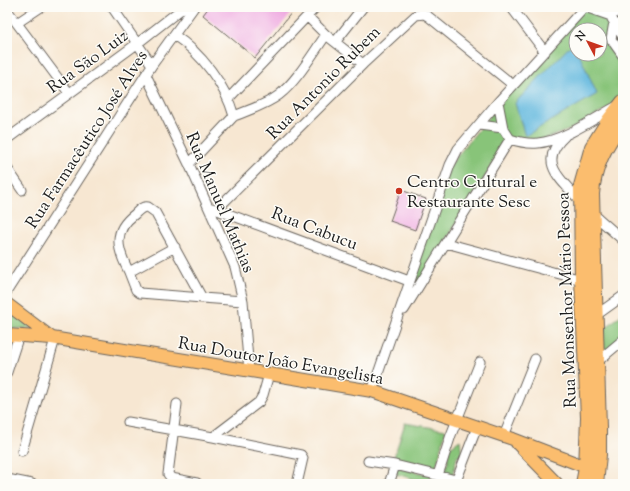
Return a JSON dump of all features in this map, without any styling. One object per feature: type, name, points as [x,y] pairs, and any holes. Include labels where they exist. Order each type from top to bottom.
[{"type":"highway","name":"Rua Monsenhor Mário Pessoa","points":[[593,474],[588,418],[580,200],[584,172],[592,147],[622,103]]},
{"type":"highway","name":"Rua Monsenhor Mário Pessoa","points":[[583,484],[593,474],[599,428],[598,361],[594,316],[592,194],[595,171],[606,146],[623,123]]},
{"type":"main road","points":[[7,304],[53,338]]},
{"type":"main road","name":"Rua Doutor João Evangelista","points":[[13,335],[53,338],[372,391],[508,438],[593,474]]},
{"type":"main road","points":[[508,438],[557,484]]},
{"type":"street","points":[[17,23],[41,7]]},
{"type":"street","points":[[112,7],[152,65]]},
{"type":"street","name":"Rua São Luiz","points":[[7,139],[138,43],[184,7]]},
{"type":"street","name":"Rua Farmacêutico José Alves","points":[[7,291],[152,65],[194,7]]},
{"type":"street","points":[[229,98],[316,7]]},
{"type":"street","points":[[336,41],[363,7]]},
{"type":"street","points":[[511,7],[545,52]]},
{"type":"street","points":[[372,391],[398,320],[409,281],[450,165],[458,149],[514,84],[585,7],[612,19],[623,37]]},
{"type":"street","points":[[618,7],[612,19],[611,39],[623,56]]},
{"type":"street","points":[[7,10],[69,94]]},
{"type":"street","name":"Rua Antonio Rubem","points":[[213,208],[410,18],[416,15],[424,14],[514,84]]},
{"type":"street","points":[[308,17],[326,35],[336,41],[363,64]]},
{"type":"street","points":[[174,35],[189,45],[198,54],[229,98],[234,116]]},
{"type":"street","points":[[189,164],[234,116],[281,94],[304,67],[326,35]]},
{"type":"street","name":"Rua Manuel Mathias","points":[[146,75],[189,164],[213,208],[235,267],[242,301],[249,371]]},
{"type":"street","points":[[498,102],[503,128],[510,139],[539,143],[569,132],[622,103]]},
{"type":"street","points":[[479,125],[503,128]]},
{"type":"street","points":[[569,132],[554,148],[551,155],[553,169],[559,179],[592,214],[623,240]]},
{"type":"street","points":[[398,320],[510,139]]},
{"type":"street","points":[[7,168],[22,190]]},
{"type":"street","points":[[202,298],[155,212],[150,207],[144,207],[126,221],[119,234],[118,241],[121,255],[138,292],[202,298],[242,301]]},
{"type":"street","name":"Rua Cabucu","points":[[213,208],[409,281]]},
{"type":"street","points":[[446,243],[582,280]]},
{"type":"street","points":[[129,272],[175,248]]},
{"type":"street","points":[[594,316],[623,296]]},
{"type":"street","points":[[7,372],[13,335]]},
{"type":"street","points":[[22,451],[53,338]]},
{"type":"street","points":[[598,361],[623,340]]},
{"type":"street","points":[[508,438],[535,359]]},
{"type":"street","points":[[438,475],[480,362]]},
{"type":"street","points":[[213,437],[259,402],[263,395],[269,374]]},
{"type":"street","points":[[177,404],[172,430],[168,474],[171,478],[197,483]]},
{"type":"street","points":[[128,422],[301,455],[303,458],[298,484]]},
{"type":"street","points":[[368,461],[395,465],[438,475],[455,482],[477,427]]},
{"type":"street","points":[[389,484],[395,465]]},
{"type":"street","points":[[7,479],[32,484]]},
{"type":"green space","points":[[586,7],[623,7],[623,100],[569,130],[538,141],[509,138],[397,320],[450,165],[500,103],[568,27],[568,62],[608,62],[608,22],[573,22]]},
{"type":"green space","points":[[7,311],[32,328],[7,329]]},
{"type":"green space","points":[[623,313],[623,336],[603,353],[600,333]]},
{"type":"green space","points":[[405,423],[446,430],[436,468],[393,460]]},
{"type":"green space","points":[[460,440],[462,455],[457,457],[453,474],[443,473],[449,460],[447,460],[450,447]]},
{"type":"green space","points":[[397,467],[441,478],[440,484],[432,484],[396,474]]},
{"type":"water","points":[[568,48],[568,62],[583,62],[597,94],[525,136],[515,103]]},
{"type":"building","points":[[209,7],[296,7],[255,58],[203,15]]},
{"type":"building","points":[[401,190],[426,199],[415,230],[390,221]]},
{"type":"place","name":"Centro Cultural e Restaurante Sesc","points":[[399,191]]}]
